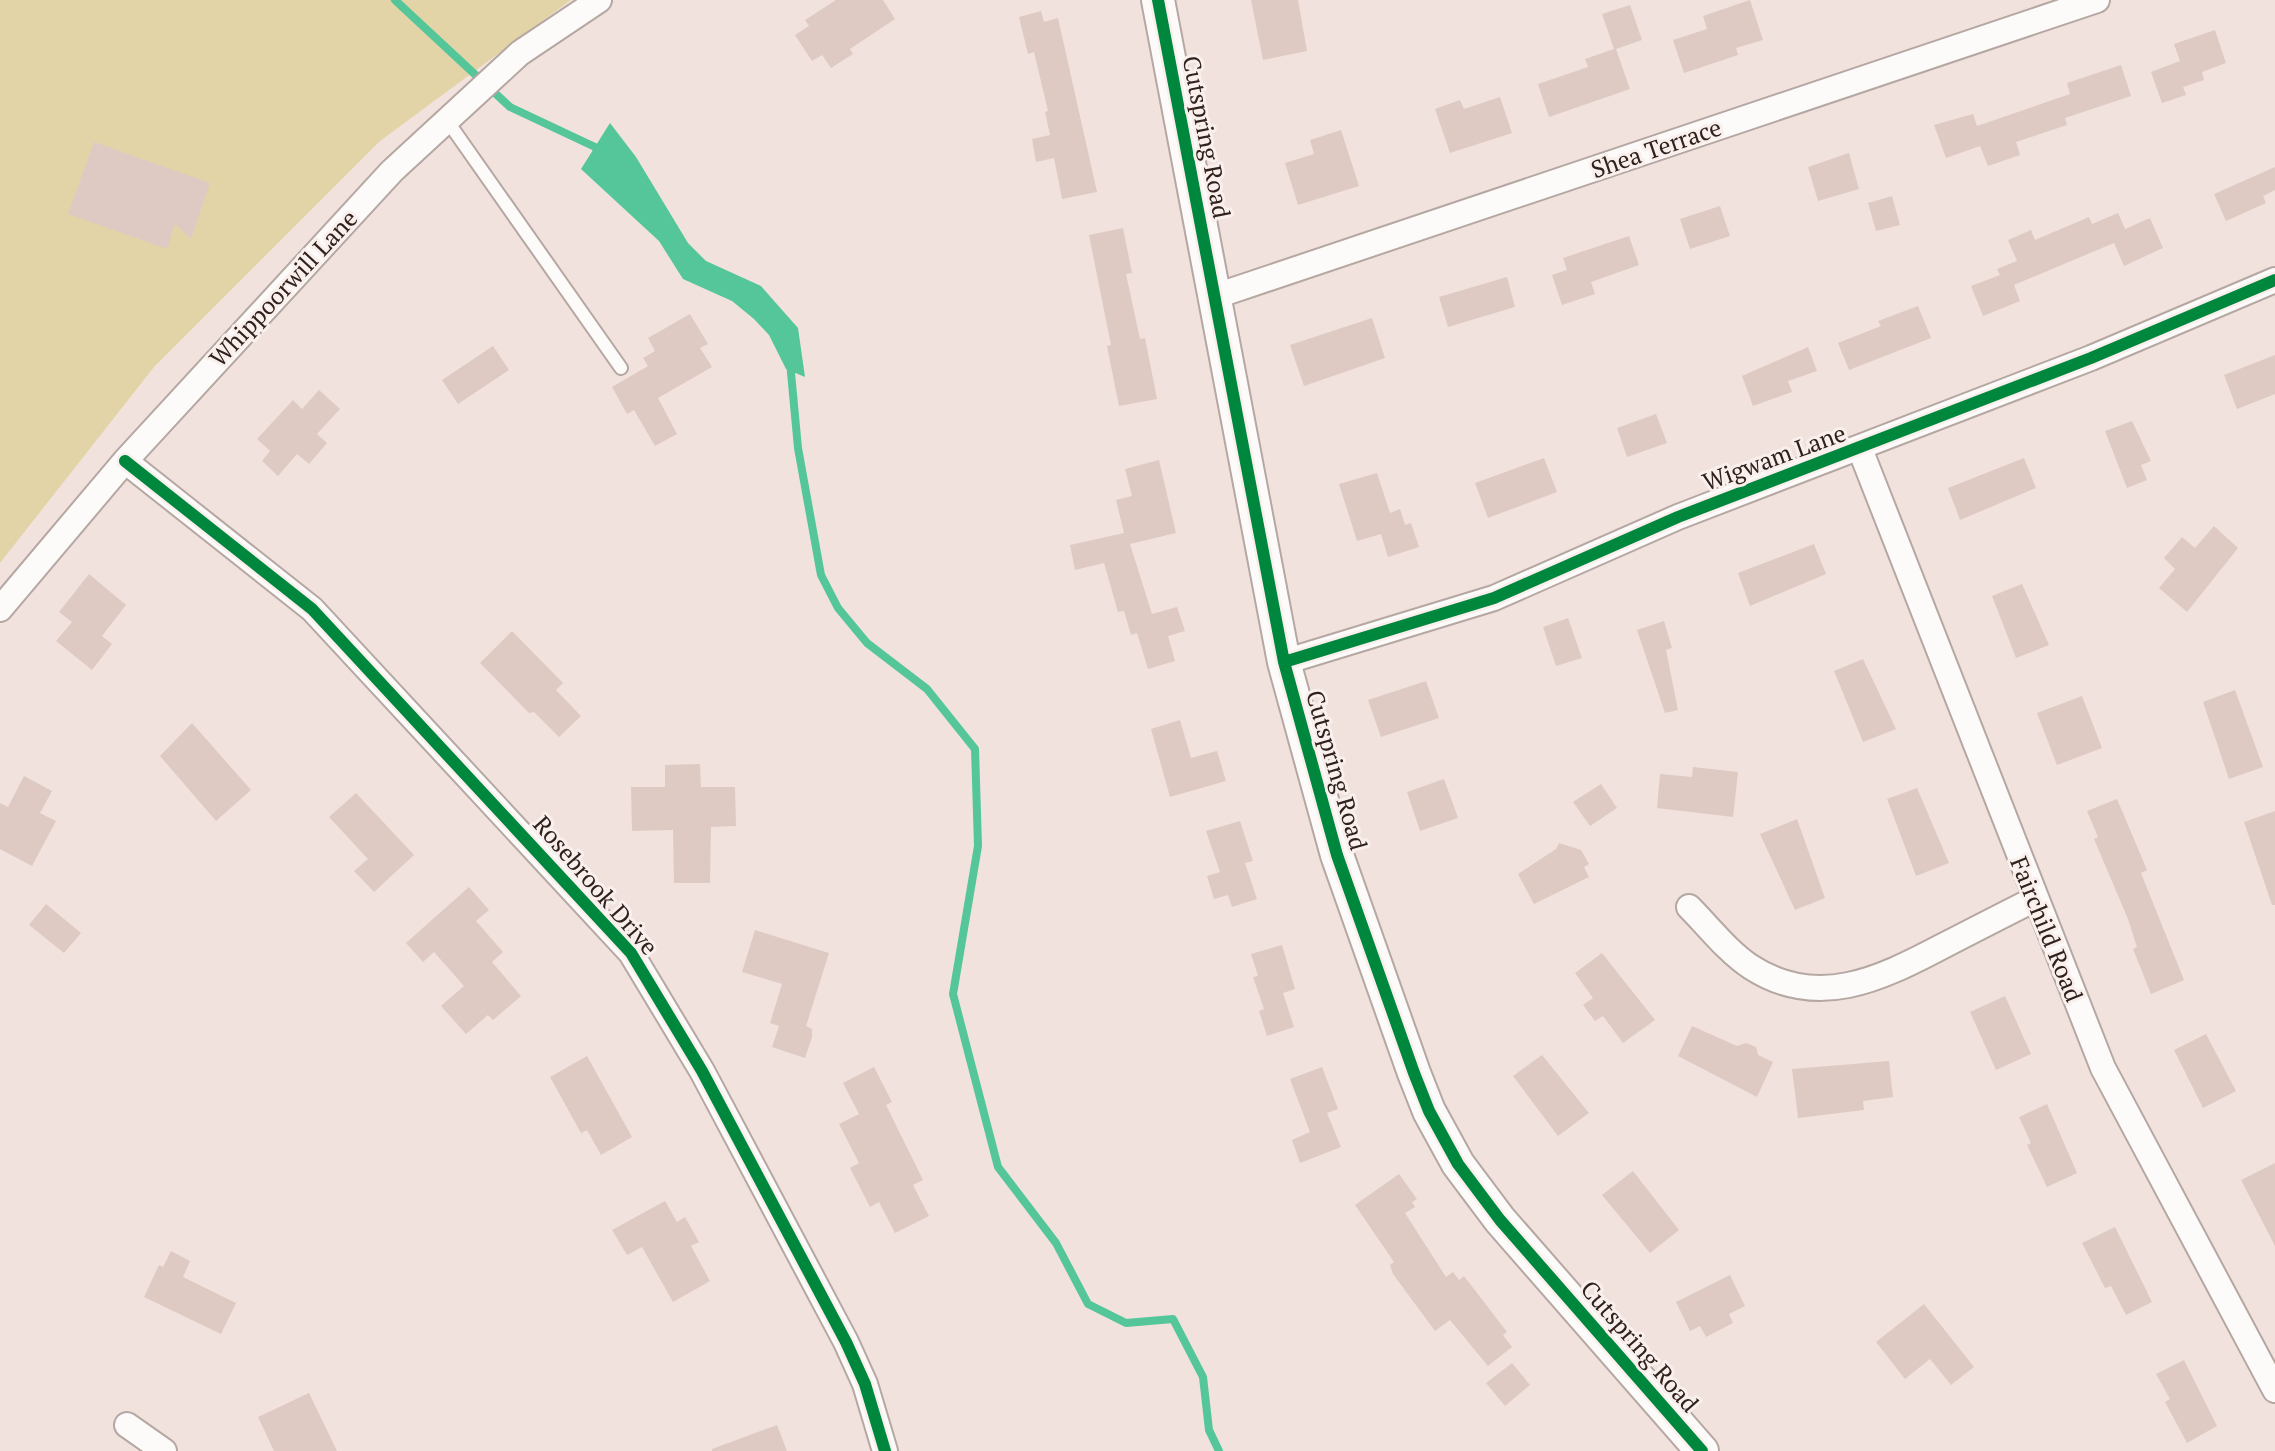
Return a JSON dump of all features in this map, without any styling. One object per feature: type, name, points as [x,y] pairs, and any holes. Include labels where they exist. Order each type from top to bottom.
[{"type":"street","name":"Whippoorwill Lane","points":[[0,609],[125,461],[318,248],[450,114],[520,53],[599,0]]},
{"type":"street","name":"Cutspring Road","points":[[1158,0],[1284,662],[1337,855],[1429,1111],[1458,1164],[1500,1220],[1702,1451]]},
{"type":"street","name":"Shea Terrace","points":[[1216,296],[2097,0]]},
{"type":"street","name":"Wigwam Lane","points":[[1284,662],[1494,598],[1678,517],[2091,358],[2275,280]]},
{"type":"street","name":"Fairchild Road","points":[[1860,449],[2103,1068],[2275,1390]]},
{"type":"street","name":"Rosebrook Drive","points":[[125,461],[312,609],[631,953],[702,1071],[846,1342],[865,1384],[885,1451]]},
{"type":"street","points":[[1689,907],[1750,966],[1784,984],[1818,990],[1853,987],[1885,975],[2035,899]]},
{"type":"street","points":[[127,1425],[164,1451]]},
{"type":"lane","points":[[450,114],[621,368]]},
{"type":"shaded area","points":[[0,0],[571,0],[380,141],[154,367],[0,563]]},
{"type":"shaded area","points":[[610,123],[636,157],[688,243],[706,261],[761,286],[798,328],[805,377],[786,369],[769,335],[732,301],[683,279],[659,241],[581,169]]},
{"type":"building","points":[[836,0],[883,0],[895,19],[850,49],[853,54],[831,68],[822,55],[812,61],[795,35],[809,26],[805,20]]},
{"type":"building","points":[[1251,0],[1298,0],[1307,51],[1263,60]]},
{"type":"building","points":[[1750,0],[1763,40],[1736,48],[1738,55],[1684,73],[1673,40],[1707,29],[1703,16]]},
{"type":"building","points":[[1630,5],[1642,40],[1616,49],[1630,89],[1549,117],[1538,84],[1588,67],[1585,59],[1614,49],[1602,14]]},
{"type":"building","points":[[1041,11],[1044,22],[1058,18],[1097,192],[1062,199],[1054,158],[1036,162],[1032,139],[1050,135],[1045,112],[1048,111],[1034,52],[1028,54],[1019,17]]},
{"type":"building","points":[[2215,30],[2226,63],[2202,72],[2204,80],[2183,87],[2186,95],[2162,103],[2151,72],[2180,61],[2174,44]]},
{"type":"building","points":[[2121,65],[2131,96],[2065,118],[2067,125],[2016,142],[2020,155],[1988,166],[1980,146],[1946,158],[1934,125],[1973,114],[1977,126],[2070,94],[2067,83]]},
{"type":"building","points":[[1500,97],[1512,133],[1450,153],[1435,109],[1460,100],[1464,109]]},
{"type":"building","points":[[1341,130],[1359,186],[1298,205],[1285,163],[1314,154],[1310,140]]},
{"type":"building","points":[[94,142],[210,183],[191,239],[175,224],[167,249],[68,214]]},
{"type":"building","points":[[1849,153],[1859,189],[1818,201],[1808,167]]},
{"type":"building","points":[[2275,167],[2275,190],[2263,196],[2266,203],[2226,221],[2214,194]]},
{"type":"building","points":[[1892,196],[1900,225],[1876,231],[1868,203]]},
{"type":"building","points":[[1720,206],[1730,236],[1690,249],[1680,219]]},
{"type":"building","points":[[2118,213],[2125,229],[2150,218],[2163,248],[2124,266],[2114,243],[2014,285],[2020,301],[1983,316],[1971,286],[2000,275],[1997,269],[2017,261],[2008,240],[2031,230],[2035,240],[2089,217],[2092,224]]},
{"type":"building","points":[[1123,228],[1132,273],[1126,274],[1140,339],[1145,338],[1157,399],[1119,406],[1107,346],[1111,345],[1089,235]]},
{"type":"building","points":[[1629,236],[1639,265],[1591,282],[1595,294],[1562,305],[1552,275],[1567,270],[1563,258]]},
{"type":"building","points":[[1507,277],[1515,307],[1448,327],[1439,297]]},
{"type":"building","points":[[1918,306],[1931,338],[1849,370],[1838,343],[1881,326],[1878,321]]},
{"type":"building","points":[[690,314],[708,344],[700,348],[712,367],[658,398],[677,434],[655,446],[634,410],[627,414],[612,387],[648,366],[643,358],[655,351],[648,338]]},
{"type":"building","points":[[1372,318],[1385,358],[1304,386],[1290,345]]},
{"type":"building","points":[[493,346],[509,370],[458,404],[442,380]]},
{"type":"building","points":[[1808,347],[1817,371],[1788,381],[1792,392],[1753,406],[1742,376]]},
{"type":"building","points":[[2275,355],[2275,394],[2237,409],[2224,375]]},
{"type":"building","points":[[319,390],[340,409],[317,434],[327,443],[309,464],[297,454],[278,476],[262,461],[270,451],[257,439],[293,400],[302,409]]},
{"type":"building","points":[[1656,414],[1667,443],[1627,457],[1617,428]]},
{"type":"building","points":[[2132,421],[2151,461],[2141,465],[2147,480],[2127,488],[2105,431]]},
{"type":"building","points":[[1544,458],[1557,492],[1488,518],[1475,483]]},
{"type":"building","points":[[2024,458],[2036,488],[1960,520],[1948,488]]},
{"type":"building","points":[[1159,460],[1176,533],[1130,544],[1152,614],[1177,607],[1185,631],[1168,636],[1175,661],[1148,669],[1137,633],[1131,635],[1124,611],[1118,612],[1104,563],[1075,570],[1070,545],[1124,533],[1116,500],[1132,496],[1125,469]]},
{"type":"building","points":[[1377,473],[1390,513],[1400,509],[1405,525],[1411,523],[1419,547],[1388,557],[1381,534],[1357,541],[1339,484]]},
{"type":"building","points":[[2214,526],[2238,548],[2187,612],[2159,588],[2175,569],[2164,558],[2182,537],[2195,548]]},
{"type":"building","points":[[1814,544],[1826,574],[1750,606],[1738,573]]},
{"type":"building","points":[[89,574],[126,605],[102,636],[112,644],[92,670],[56,641],[72,622],[59,612]]},
{"type":"building","points":[[2022,584],[2049,645],[2016,658],[1992,596]]},
{"type":"building","points":[[1568,618],[1582,658],[1556,666],[1543,627]]},
{"type":"building","points":[[1664,621],[1672,648],[1666,650],[1678,710],[1665,713],[1637,630]]},
{"type":"building","points":[[512,631],[563,683],[556,690],[581,716],[559,737],[534,712],[529,713],[480,663]]},
{"type":"building","points":[[1863,659],[1896,729],[1863,742],[1834,671]]},
{"type":"building","points":[[1426,681],[1439,718],[1381,737],[1368,700]]},
{"type":"building","points":[[2235,690],[2263,767],[2229,779],[2203,702]]},
{"type":"building","points":[[2082,696],[2102,748],[2057,765],[2037,713]]},
{"type":"building","points":[[1180,720],[1191,758],[1217,751],[1226,781],[1170,797],[1151,729]]},
{"type":"building","points":[[192,723],[251,790],[216,821],[160,756]]},
{"type":"building","points":[[700,764],[701,787],[735,787],[736,826],[711,827],[710,883],[674,883],[673,830],[632,831],[631,787],[665,787],[665,765]]},
{"type":"building","points":[[1693,767],[1738,772],[1733,817],[1657,808],[1660,774],[1692,777]]},
{"type":"building","points":[[24,776],[52,791],[40,813],[56,821],[32,866],[0,849],[0,803],[8,807]]},
{"type":"building","points":[[1444,779],[1458,818],[1420,831],[1407,792]]},
{"type":"building","points":[[1601,784],[1617,808],[1590,826],[1573,802]]},
{"type":"building","points":[[1917,788],[1949,863],[1916,876],[1887,799]]},
{"type":"building","points":[[356,793],[414,855],[374,892],[354,871],[368,859],[329,817]]},
{"type":"building","points":[[2117,799],[2147,870],[2141,873],[2184,980],[2151,994],[2133,949],[2137,947],[2128,919],[2094,839],[2098,837],[2087,811]]},
{"type":"building","points":[[2275,811],[2275,905],[2272,905],[2244,822]]},
{"type":"building","points":[[1797,819],[1825,898],[1795,910],[1760,834]]},
{"type":"building","points":[[1240,821],[1253,861],[1245,863],[1257,899],[1232,907],[1228,895],[1214,899],[1207,876],[1220,872],[1206,831]]},
{"type":"building","points":[[1559,843],[1581,850],[1589,864],[1584,867],[1589,877],[1534,904],[1518,874],[1556,849]]},
{"type":"building","points":[[469,887],[489,910],[476,921],[503,952],[492,962],[521,996],[493,1020],[488,1015],[466,1034],[441,1006],[464,986],[434,952],[423,962],[406,943]]},
{"type":"building","points":[[46,904],[81,933],[64,953],[29,925]]},
{"type":"building","points":[[755,930],[829,953],[806,1026],[812,1029],[812,1037],[805,1058],[772,1047],[779,1026],[770,1023],[782,984],[742,972]]},
{"type":"building","points":[[1282,945],[1295,989],[1283,993],[1294,1027],[1267,1036],[1259,1011],[1264,1009],[1253,977],[1258,976],[1251,954]]},
{"type":"building","points":[[1602,953],[1655,1020],[1623,1043],[1603,1016],[1595,1021],[1583,1005],[1593,998],[1575,973]]},
{"type":"building","points":[[2005,996],[2031,1054],[1996,1070],[1970,1012]]},
{"type":"building","points":[[1692,1026],[1737,1046],[1746,1043],[1756,1047],[1758,1055],[1773,1062],[1757,1097],[1678,1056]]},
{"type":"building","points":[[2206,1034],[2236,1091],[2203,1108],[2174,1050]]},
{"type":"building","points":[[1542,1055],[1589,1113],[1558,1136],[1513,1076]]},
{"type":"building","points":[[587,1056],[632,1137],[601,1155],[587,1130],[581,1133],[550,1077]]},
{"type":"building","points":[[1889,1061],[1893,1097],[1863,1101],[1864,1110],[1798,1118],[1792,1069]]},
{"type":"building","points":[[874,1067],[892,1102],[886,1105],[923,1180],[913,1185],[929,1216],[895,1233],[879,1202],[870,1207],[850,1168],[859,1163],[839,1124],[859,1114],[843,1083]]},
{"type":"building","points":[[1322,1067],[1338,1109],[1327,1113],[1341,1147],[1300,1163],[1292,1140],[1310,1132],[1290,1079]]},
{"type":"building","points":[[2047,1104],[2077,1173],[2047,1187],[2027,1145],[2031,1143],[2019,1117]]},
{"type":"building","points":[[2275,1163],[2275,1246],[2241,1180]]},
{"type":"building","points":[[1633,1171],[1679,1230],[1650,1253],[1602,1195]]},
{"type":"building","points":[[1399,1174],[1417,1199],[1412,1202],[1415,1207],[1405,1213],[1446,1277],[1453,1272],[1459,1280],[1464,1276],[1507,1332],[1503,1335],[1512,1347],[1488,1366],[1450,1320],[1435,1331],[1393,1274],[1390,1265],[1394,1262],[1355,1205]]},
{"type":"building","points":[[665,1201],[677,1222],[685,1217],[699,1242],[691,1246],[710,1281],[673,1302],[642,1247],[627,1255],[612,1230]]},
{"type":"building","points":[[2115,1227],[2152,1302],[2126,1315],[2111,1286],[2105,1288],[2082,1243]]},
{"type":"building","points":[[171,1251],[190,1261],[183,1277],[236,1303],[221,1334],[144,1297],[159,1265],[163,1267]]},
{"type":"building","points":[[1730,1275],[1745,1306],[1729,1314],[1733,1323],[1706,1337],[1700,1326],[1690,1331],[1676,1302]]},
{"type":"building","points":[[1924,1304],[1974,1367],[1951,1385],[1930,1359],[1905,1379],[1876,1342]]},
{"type":"building","points":[[2184,1360],[2217,1426],[2187,1443],[2165,1402],[2170,1399],[2156,1374]]},
{"type":"building","points":[[1512,1363],[1530,1385],[1505,1406],[1486,1383]]},
{"type":"building","points":[[309,1393],[337,1451],[274,1451],[258,1417]]},
{"type":"building","points":[[777,1425],[787,1451],[712,1451],[712,1449]]},
{"type":"waterway","points":[[395,0],[510,107],[595,147],[601,155]]},
{"type":"waterway","points":[[790,362],[798,448],[821,575],[838,608],[867,643],[927,689],[975,749],[978,846],[953,994],[998,1167],[1056,1243],[1088,1304],[1126,1323],[1173,1319],[1203,1377],[1209,1430],[1219,1451]]},
{"type":"cycle path","points":[[1158,0],[1284,662],[1337,855],[1414,1073],[1429,1111],[1458,1164],[1500,1220],[1702,1451]]},
{"type":"cycle path","points":[[1284,662],[1494,598],[1678,517],[2091,358],[2275,280]]},
{"type":"cycle path","points":[[125,461],[312,609],[631,953],[702,1071],[846,1342],[865,1384],[885,1451]]}]
